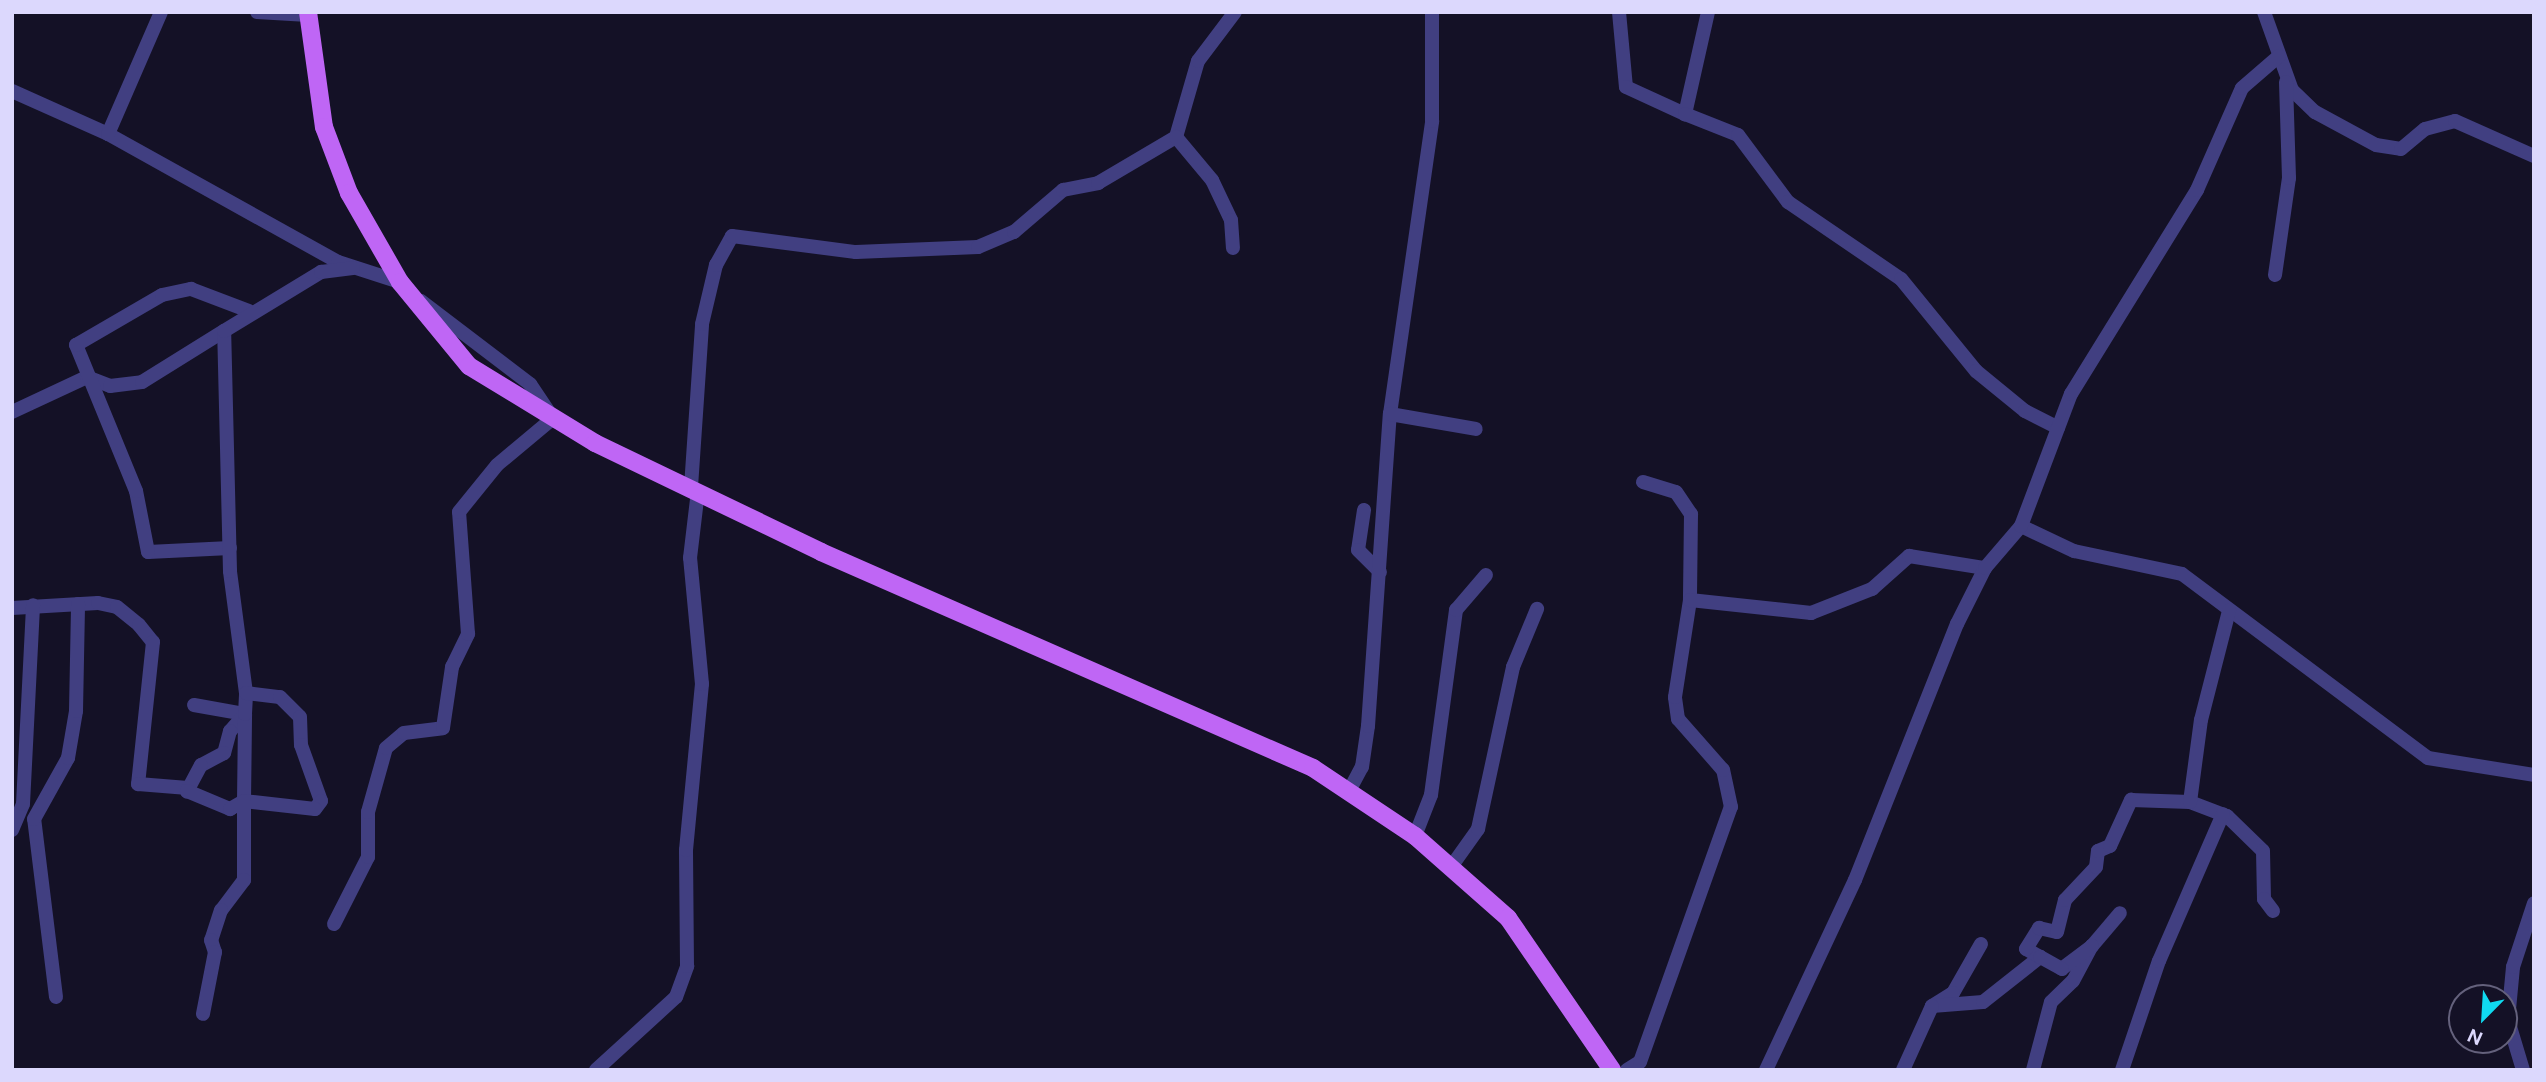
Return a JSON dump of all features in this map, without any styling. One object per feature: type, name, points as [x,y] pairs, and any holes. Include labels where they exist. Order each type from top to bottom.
[{"type":"main road","points":[[308,14],[324,127],[356,210],[404,287],[469,366],[554,420],[821,552],[1313,768],[1415,836],[1508,918],[1612,1070]]},
{"type":"street","points":[[108,134],[161,12]]},
{"type":"street","points":[[257,12],[308,14]]},
{"type":"street","points":[[596,1070],[676,997],[687,966],[687,850],[702,684],[690,558],[702,324],[728,238],[856,252],[978,247],[1014,232],[1063,190],[1098,183],[1176,137],[1198,61],[1235,12]]},
{"type":"street","points":[[1349,791],[1365,755],[1390,414],[1432,121],[1432,12]]},
{"type":"street","points":[[1619,12],[1626,87],[1738,135],[1788,202],[1901,279],[1976,371],[2058,428]]},
{"type":"street","points":[[1685,114],[1708,12]]},
{"type":"street","points":[[2264,12],[2285,77],[2289,178],[2275,275]]},
{"type":"street","points":[[1766,1070],[1855,880],[1941,660],[1985,568],[2021,526],[2058,428],[2086,366],[2142,288],[2202,182],[2242,89],[2279,56]]},
{"type":"street","points":[[2285,77],[2315,112],[2387,150],[2400,149],[2425,129],[2455,121],[2534,156]]},
{"type":"street","points":[[12,91],[108,134],[353,268],[404,287]]},
{"type":"street","points":[[1176,137],[1212,180],[1231,220],[1233,248]]},
{"type":"street","points":[[12,412],[87,377],[110,386],[142,382],[224,331],[249,311],[321,272],[353,268]]},
{"type":"street","points":[[230,548],[148,552],[136,491],[75,345],[163,295],[191,289],[249,311]]},
{"type":"street","points":[[204,1014],[215,952],[211,940],[221,910],[244,880],[246,693],[230,548],[224,331]]},
{"type":"street","points":[[1390,414],[1476,429]]},
{"type":"street","points":[[334,925],[368,857],[368,812],[386,748],[404,733],[443,727],[452,667],[468,634],[459,512],[497,465],[554,420]]},
{"type":"street","points":[[1628,1070],[1640,1062],[1731,807],[1723,770],[1678,719],[1675,697],[1690,600],[1690,514],[1676,492],[1643,482]]},
{"type":"street","points":[[1364,510],[1358,550],[1380,572]]},
{"type":"street","points":[[2021,526],[2074,551],[2175,571],[2428,758],[2534,775]]},
{"type":"street","points":[[1690,600],[1811,613],[1872,589],[1909,556],[1985,568]]},
{"type":"street","points":[[1415,836],[1431,795],[1456,610],[1486,575]]},
{"type":"street","points":[[12,608],[78,604],[117,607],[153,642],[138,784],[188,788],[208,804],[229,809],[244,801],[315,809],[321,801],[302,745],[300,717],[280,697],[246,693]]},
{"type":"street","points":[[57,997],[34,819],[68,758],[76,711],[78,604]]},
{"type":"street","points":[[12,830],[23,804],[33,605]]},
{"type":"street","points":[[1451,867],[1479,829],[1513,667],[1537,609]]},
{"type":"street","points":[[2190,802],[2201,720],[2229,611]]},
{"type":"street","points":[[194,705],[246,713]]},
{"type":"street","points":[[188,788],[201,765],[224,753],[230,731],[246,713]]},
{"type":"street","points":[[2120,913],[2092,946],[2063,969],[2026,949],[2039,928],[2057,932],[2065,900],[2096,867],[2098,851],[2110,846],[2131,800],[2190,802],[2223,814],[2263,851],[2264,899],[2273,911]]},
{"type":"street","points":[[2122,1070],[2159,961],[2223,814]]},
{"type":"street","points":[[2524,1070],[2508,1020],[2513,967],[2534,903]]},
{"type":"street","points":[[1903,1070],[1933,1006],[1952,993],[1980,944]]},
{"type":"street","points":[[2033,1070],[2051,1002],[2073,981],[2092,946]]},
{"type":"street","points":[[1933,1006],[1983,1003],[2040,957]]}]
